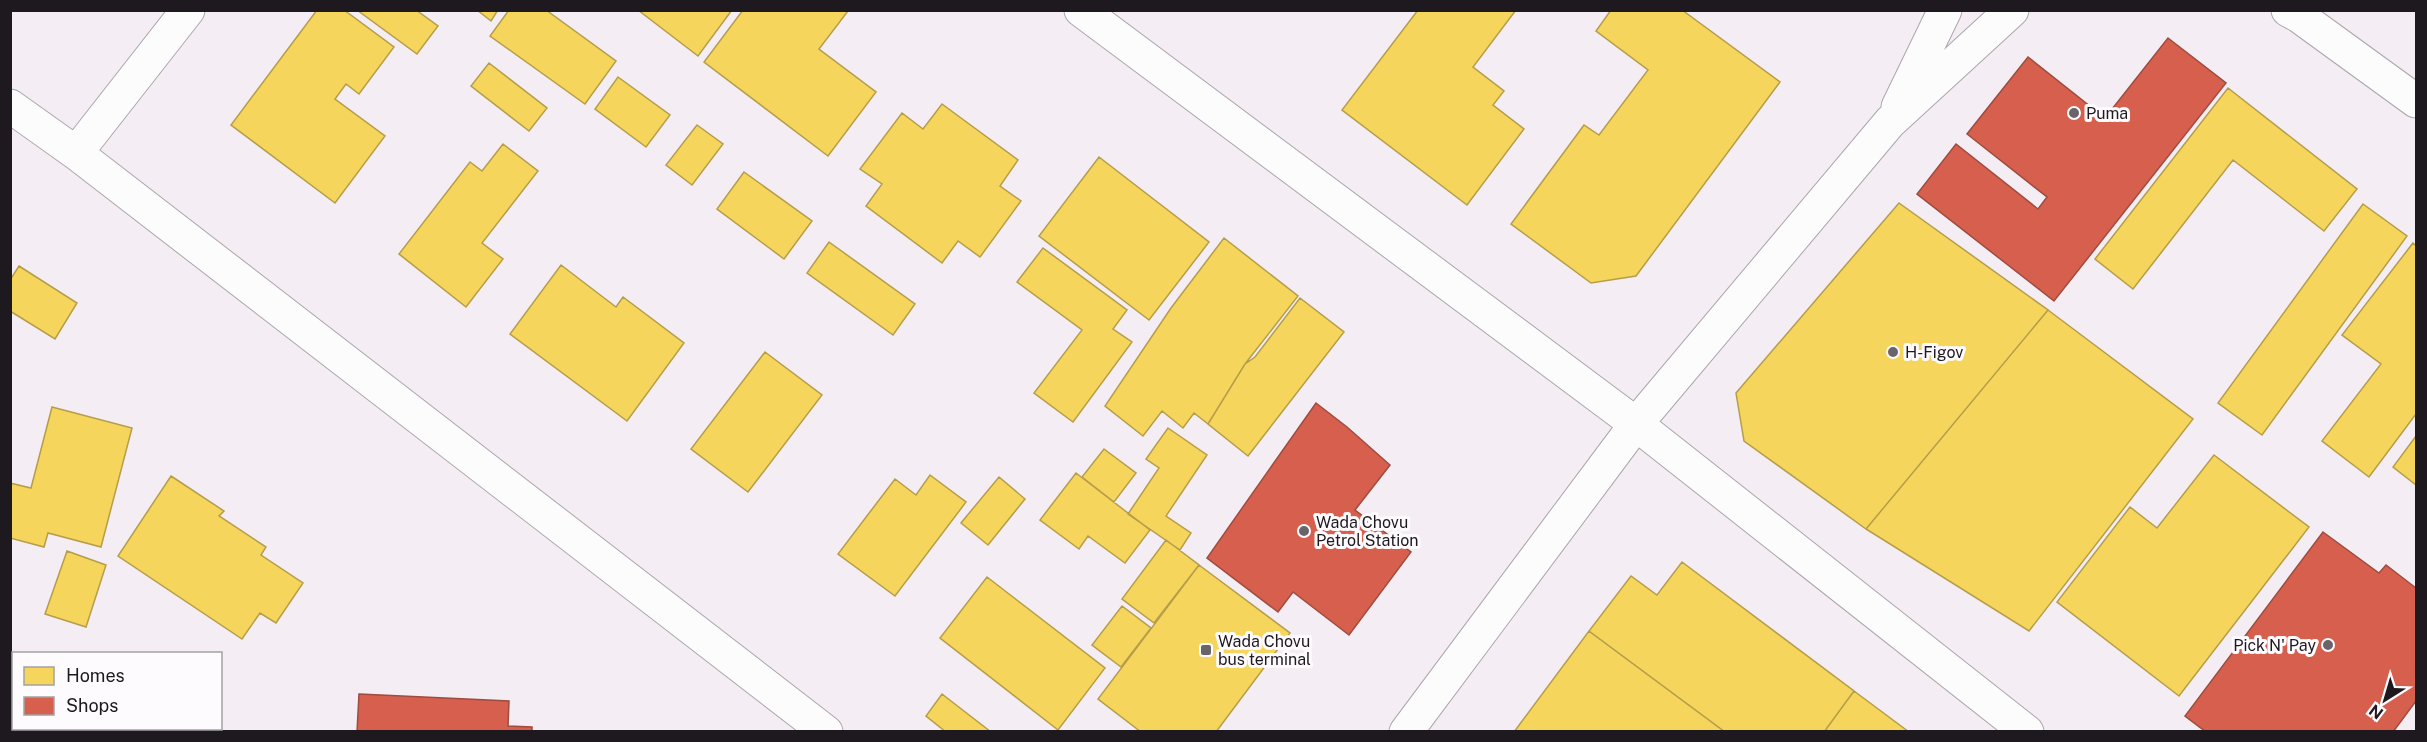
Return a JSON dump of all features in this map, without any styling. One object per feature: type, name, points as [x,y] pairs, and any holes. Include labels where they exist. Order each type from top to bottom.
[{"type":"street","points":[[76,153],[188,10]]},
{"type":"street","points":[[1081,10],[1636,424],[2027,732]]},
{"type":"street","points":[[1890,123],[1944,10]]},
{"type":"street","points":[[1406,732],[1636,424],[1890,123],[2012,10]]},
{"type":"street","points":[[2293,12],[2416,101]]},
{"type":"street","points":[[10,106],[76,153],[825,732]]},
{"type":"building: Homes","points":[[317,10],[344,10],[394,47],[359,94],[346,84],[335,99],[385,136],[335,203],[231,125]]},
{"type":"building: Homes","points":[[357,10],[416,10],[438,26],[417,54]]},
{"type":"building: Homes","points":[[477,10],[498,10],[491,21]]},
{"type":"building: Homes","points":[[509,10],[546,10],[616,61],[585,104],[490,36]]},
{"type":"building: Homes","points":[[638,10],[732,10],[698,56]]},
{"type":"building: Homes","points":[[743,10],[848,11],[819,49],[876,92],[828,156],[704,62]]},
{"type":"building: Homes","points":[[1418,10],[1516,10],[1473,67],[1504,91],[1493,105],[1524,129],[1467,205],[1342,110]]},
{"type":"building: Homes","points":[[1611,10],[1682,10],[1780,82],[1636,276],[1591,283],[1511,224],[1584,125],[1599,135],[1648,70],[1596,31]]},
{"type":"building: Homes","points":[[489,63],[547,108],[529,131],[471,86]]},
{"type":"building: Homes","points":[[618,77],[670,115],[646,147],[595,109]]},
{"type":"building: Homes","points":[[2228,88],[2357,189],[2324,231],[2233,160],[2133,289],[2095,259]]},
{"type":"building: Homes","points":[[942,104],[1018,160],[1000,186],[1021,201],[980,257],[958,241],[942,263],[866,206],[882,184],[860,169],[902,113],[923,129]]},
{"type":"building: Homes","points":[[697,125],[723,144],[692,185],[666,165]]},
{"type":"building: Homes","points":[[503,144],[538,171],[482,243],[503,259],[466,307],[399,254],[470,162],[482,171]]},
{"type":"building: Homes","points":[[1099,157],[1209,242],[1149,320],[1039,236]]},
{"type":"building: Homes","points":[[744,172],[812,221],[784,259],[717,209]]},
{"type":"building: Homes","name":"H-Figov","points":[[1899,203],[2048,310],[1866,529],[1744,441],[1736,393]]},
{"type":"building: Homes","points":[[2363,204],[2407,236],[2262,435],[2218,403]]},
{"type":"building: Homes","points":[[1224,238],[1298,296],[1245,364],[1208,424],[1194,413],[1183,428],[1162,411],[1143,436],[1105,406],[1171,308]]},
{"type":"building: Homes","points":[[829,242],[915,304],[893,335],[807,273]]},
{"type":"building: Homes","points":[[2413,243],[2416,246],[2416,414],[2369,477],[2322,441],[2381,364],[2342,335]]},
{"type":"building: Homes","points":[[1043,248],[1127,310],[1113,329],[1132,342],[1073,422],[1034,393],[1082,330],[1017,282]]},
{"type":"building: Homes","points":[[561,265],[616,307],[623,297],[684,343],[627,421],[510,334]]},
{"type":"building: Homes","points":[[19,266],[77,303],[55,339],[10,311],[10,280]]},
{"type":"building: Homes","points":[[1300,298],[1344,332],[1248,456],[1208,424],[1245,364],[1255,357]]},
{"type":"building: Homes","points":[[2048,310],[2193,419],[2029,631],[1866,529]]},
{"type":"building: Homes","points":[[765,352],[822,395],[748,492],[691,449]]},
{"type":"building: Homes","points":[[52,407],[132,428],[101,547],[48,533],[44,547],[10,538],[10,483],[31,488]]},
{"type":"building: Homes","points":[[1168,428],[1207,455],[1166,516],[1191,533],[1180,550],[1128,514],[1159,468],[1146,459]]},
{"type":"building: Homes","points":[[2416,436],[2416,485],[2393,467]]},
{"type":"building: Homes","points":[[1104,449],[1136,473],[1114,502],[1082,477]]},
{"type":"building: Homes","points":[[2214,455],[2309,527],[2179,696],[2057,602],[2130,507],[2157,528]]},
{"type":"building: Homes","points":[[1076,473],[1150,530],[1125,563],[1088,536],[1079,549],[1040,520]]},
{"type":"building: Homes","points":[[930,475],[966,502],[895,596],[838,554],[895,479],[916,495]]},
{"type":"building: Homes","points":[[171,476],[224,511],[219,516],[266,547],[261,555],[303,583],[276,623],[260,613],[242,639],[118,556]]},
{"type":"building: Homes","points":[[999,477],[1025,499],[988,545],[961,523]]},
{"type":"building: Homes","points":[[1166,540],[1199,565],[1154,623],[1122,599]]},
{"type":"building: Homes","points":[[67,551],[106,565],[86,627],[45,614]]},
{"type":"building: Homes","points":[[1682,562],[1854,691],[1824,732],[1725,732],[1589,631],[1631,576],[1657,595]]},
{"type":"building: Homes","name":"Wada Chovu bus terminal","points":[[1199,565],[1290,633],[1216,732],[1141,732],[1098,699]]},
{"type":"building: Homes","points":[[987,577],[1105,668],[1058,730],[940,638]]},
{"type":"building: Homes","points":[[1122,606],[1151,628],[1121,667],[1092,645]]},
{"type":"building: Homes","points":[[1589,631],[1725,732],[1514,732]]},
{"type":"building: Homes","points":[[10,689],[12,690],[12,721],[10,723]]},
{"type":"building: Homes","points":[[1854,691],[1909,732],[1824,732]]},
{"type":"building: Homes","points":[[942,694],[991,732],[946,732],[926,716]]},
{"type":"building: Homes","points":[[171,730],[191,730],[190,732]]},
{"type":"building: Shops","points":[[2168,38],[2226,83],[2054,301],[1917,194],[1956,144],[2038,209],[2047,197],[1967,134],[2028,57],[2105,118]]},
{"type":"building: Shops","name":"Wada Chovu Petrol Station","points":[[1316,403],[1390,465],[1355,510],[1411,552],[1349,635],[1293,592],[1278,612],[1207,558]]},
{"type":"building: Shops","name":"Pick N' Pay","points":[[2323,532],[2379,573],[2386,565],[2416,588],[2416,701],[2393,732],[2206,732],[2185,716]]},
{"type":"building: Shops","points":[[359,694],[509,701],[508,726],[532,727],[532,732],[357,732]]},
{"type":"place","name":"Puma","points":[[2074,113]]},
{"type":"place","name":"H-Figov","points":[[1893,352]]},
{"type":"place","name":"Wada Chovu Petrol Station","points":[[1304,531]]},
{"type":"place","name":"Pick N' Pay","points":[[2328,645]]},
{"type":"place","name":"Wada Chovu bus terminal","points":[[1206,650]]}]
